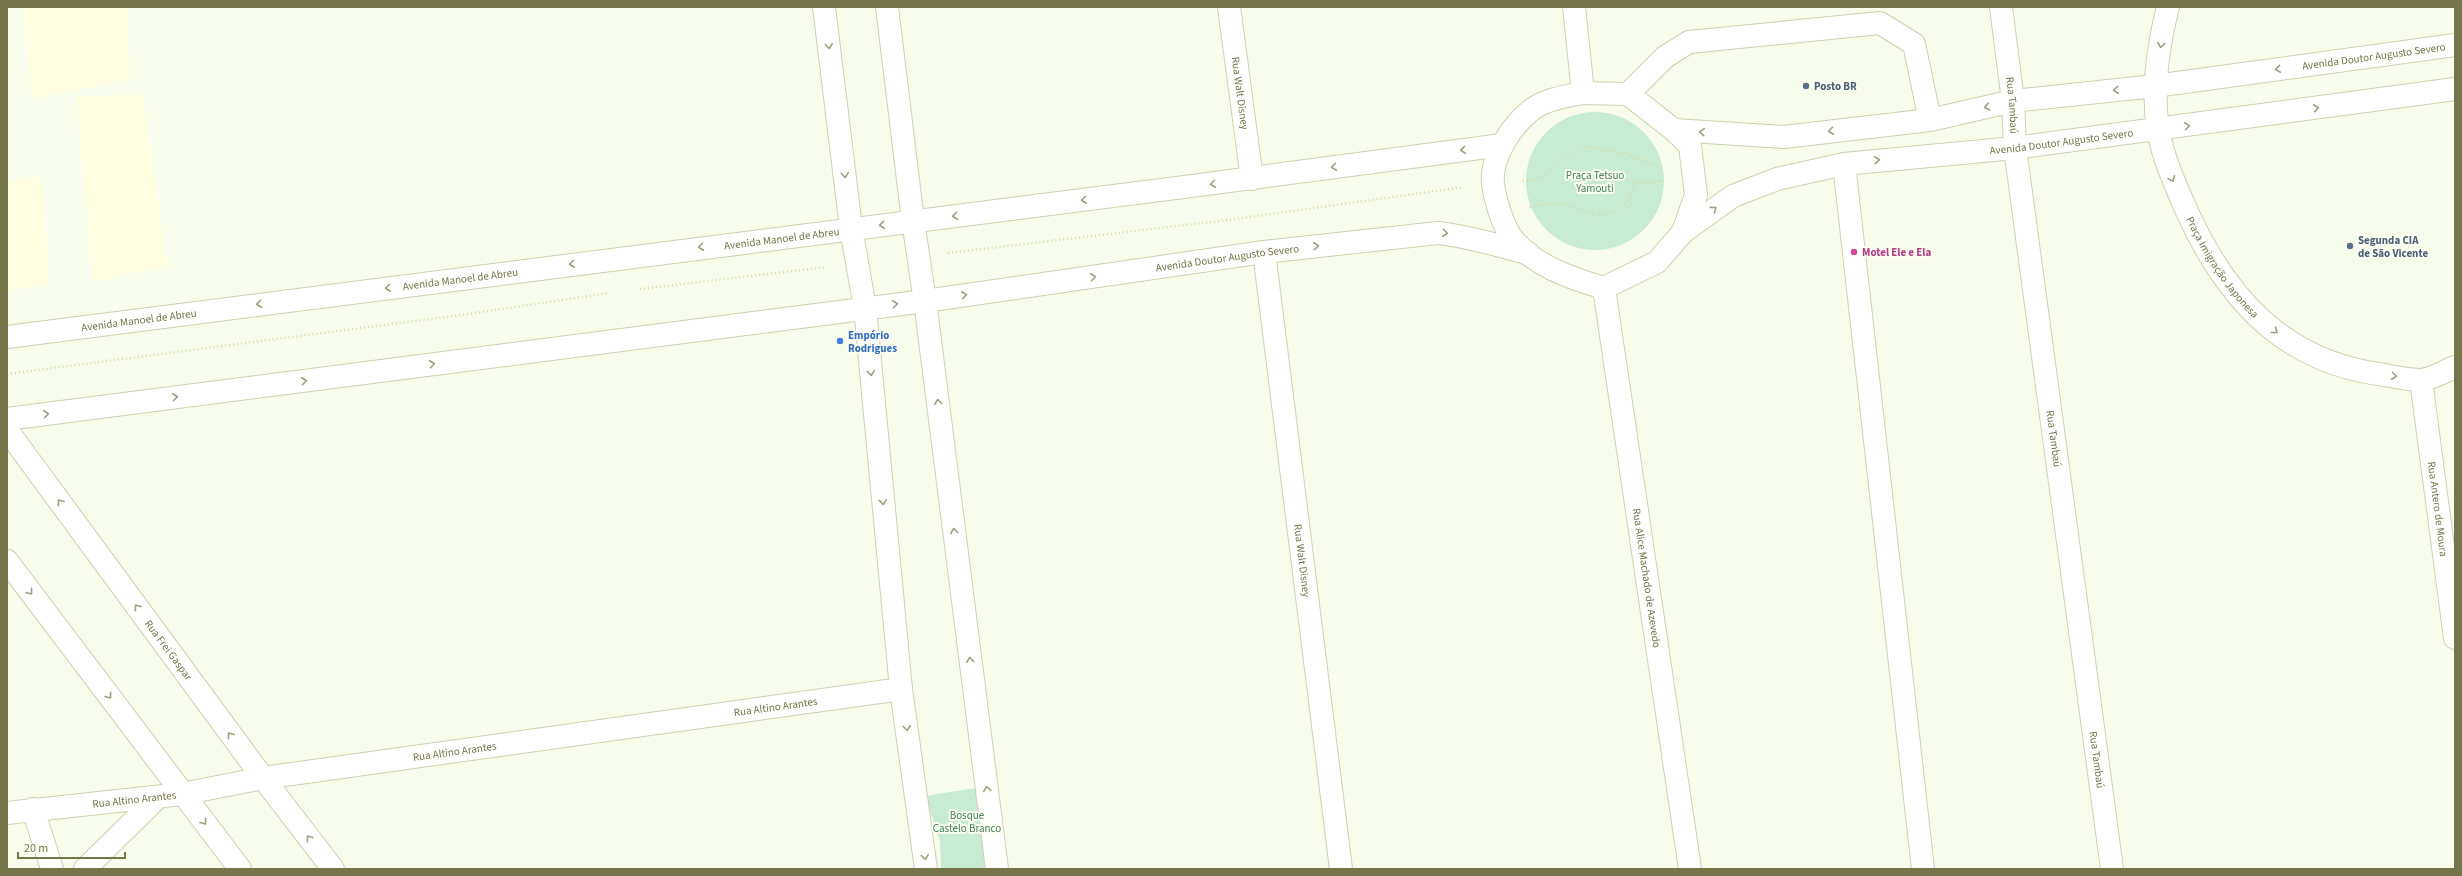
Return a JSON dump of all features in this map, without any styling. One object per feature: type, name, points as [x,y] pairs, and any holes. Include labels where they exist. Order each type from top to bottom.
[{"type":"street","points":[[824,7],[851,228],[865,308],[902,689],[926,869]]},
{"type":"street","points":[[887,7],[913,221],[925,300],[997,869]]},
{"type":"street","name":"Rua Walt Disney","points":[[1229,7],[1252,179]]},
{"type":"street","points":[[1574,7],[1583,93]]},
{"type":"street","name":"Rua Tambaú","points":[[2001,7],[2013,102],[2015,148],[2112,869]]},
{"type":"street","name":"Praça Imigração Japonesa","points":[[2168,7],[2155,86],[2158,130],[2168,169],[2202,244],[2223,278],[2261,321],[2292,345],[2324,361],[2368,373],[2422,380],[2455,367]]},
{"type":"street","points":[[1628,94],[1665,57],[1689,42],[1880,23],[1914,44],[1930,120]]},
{"type":"street","name":"Avenida Doutor Augusto Severo","points":[[1674,130],[1784,137],[1930,120],[2013,102],[2155,86],[2455,45]]},
{"type":"street","name":"Avenida Doutor Augusto Severo","points":[[1683,232],[1733,196],[1777,180],[1844,164],[2015,148],[2455,89]]},
{"type":"street","points":[[1583,93],[1628,94],[1674,130],[1690,146],[1696,195],[1683,232],[1657,262],[1604,288],[1565,276],[1528,253],[1511,236],[1499,208],[1493,175],[1502,145],[1529,112],[1560,97],[1583,93]]},
{"type":"street","points":[[913,221],[1252,179],[1502,145]]},
{"type":"street","points":[[1844,164],[1923,869]]},
{"type":"street","name":"Avenida Manoel de Abreu","points":[[7,337],[913,221]]},
{"type":"street","name":"Avenida Doutor Augusto Severo","points":[[865,308],[1264,252],[1438,233],[1463,235],[1487,244],[1528,253]]},
{"type":"street","name":"Rua Walt Disney","points":[[1264,252],[1342,869]]},
{"type":"street","name":"Rua Alice Machado de Azevedo","points":[[1604,288],[1690,869]]},
{"type":"street","points":[[7,419],[865,308]]},
{"type":"street","name":"Rua Antero de Moura","points":[[2422,380],[2455,638]]},
{"type":"street","name":"Rua Frei Gaspar","points":[[7,430],[263,778],[333,869]]},
{"type":"street","points":[[7,561],[240,869]]},
{"type":"street","name":"Rua Altino Arantes","points":[[7,813],[182,794],[263,778],[902,689]]},
{"type":"street","points":[[85,869],[158,797]]},
{"type":"street","points":[[34,809],[52,869]]},
{"type":"shaded area","points":[[24,7],[126,7],[131,79],[31,99]]},
{"type":"shaded area","points":[[143,94],[167,266],[93,282],[76,97]]},
{"type":"shaded area","points":[[42,176],[49,284],[7,291],[7,182]]},
{"type":"green space","name":"Praça Tetsuo Yamouti","points":[[1595,112],[1615,115],[1633,124],[1648,138],[1661,161],[1664,181],[1661,201],[1652,219],[1638,234],[1615,247],[1595,250],[1575,247],[1557,238],[1542,224],[1529,201],[1526,181],[1529,161],[1538,143],[1552,128],[1575,115]]},
{"type":"green space","name":"Bosque Castelo Branco","points":[[994,785],[1005,869],[941,869],[940,841],[925,796]]},
{"type":"place","name":"Posto BR","points":[[1806,86]]},
{"type":"place","name":"Segunda CIA de São Vicente","points":[[2350,246]]},
{"type":"place","name":"Motel Ele e Ela","points":[[1854,252]]},
{"type":"place","name":"Empório Rodrigues","points":[[840,341]]}]
